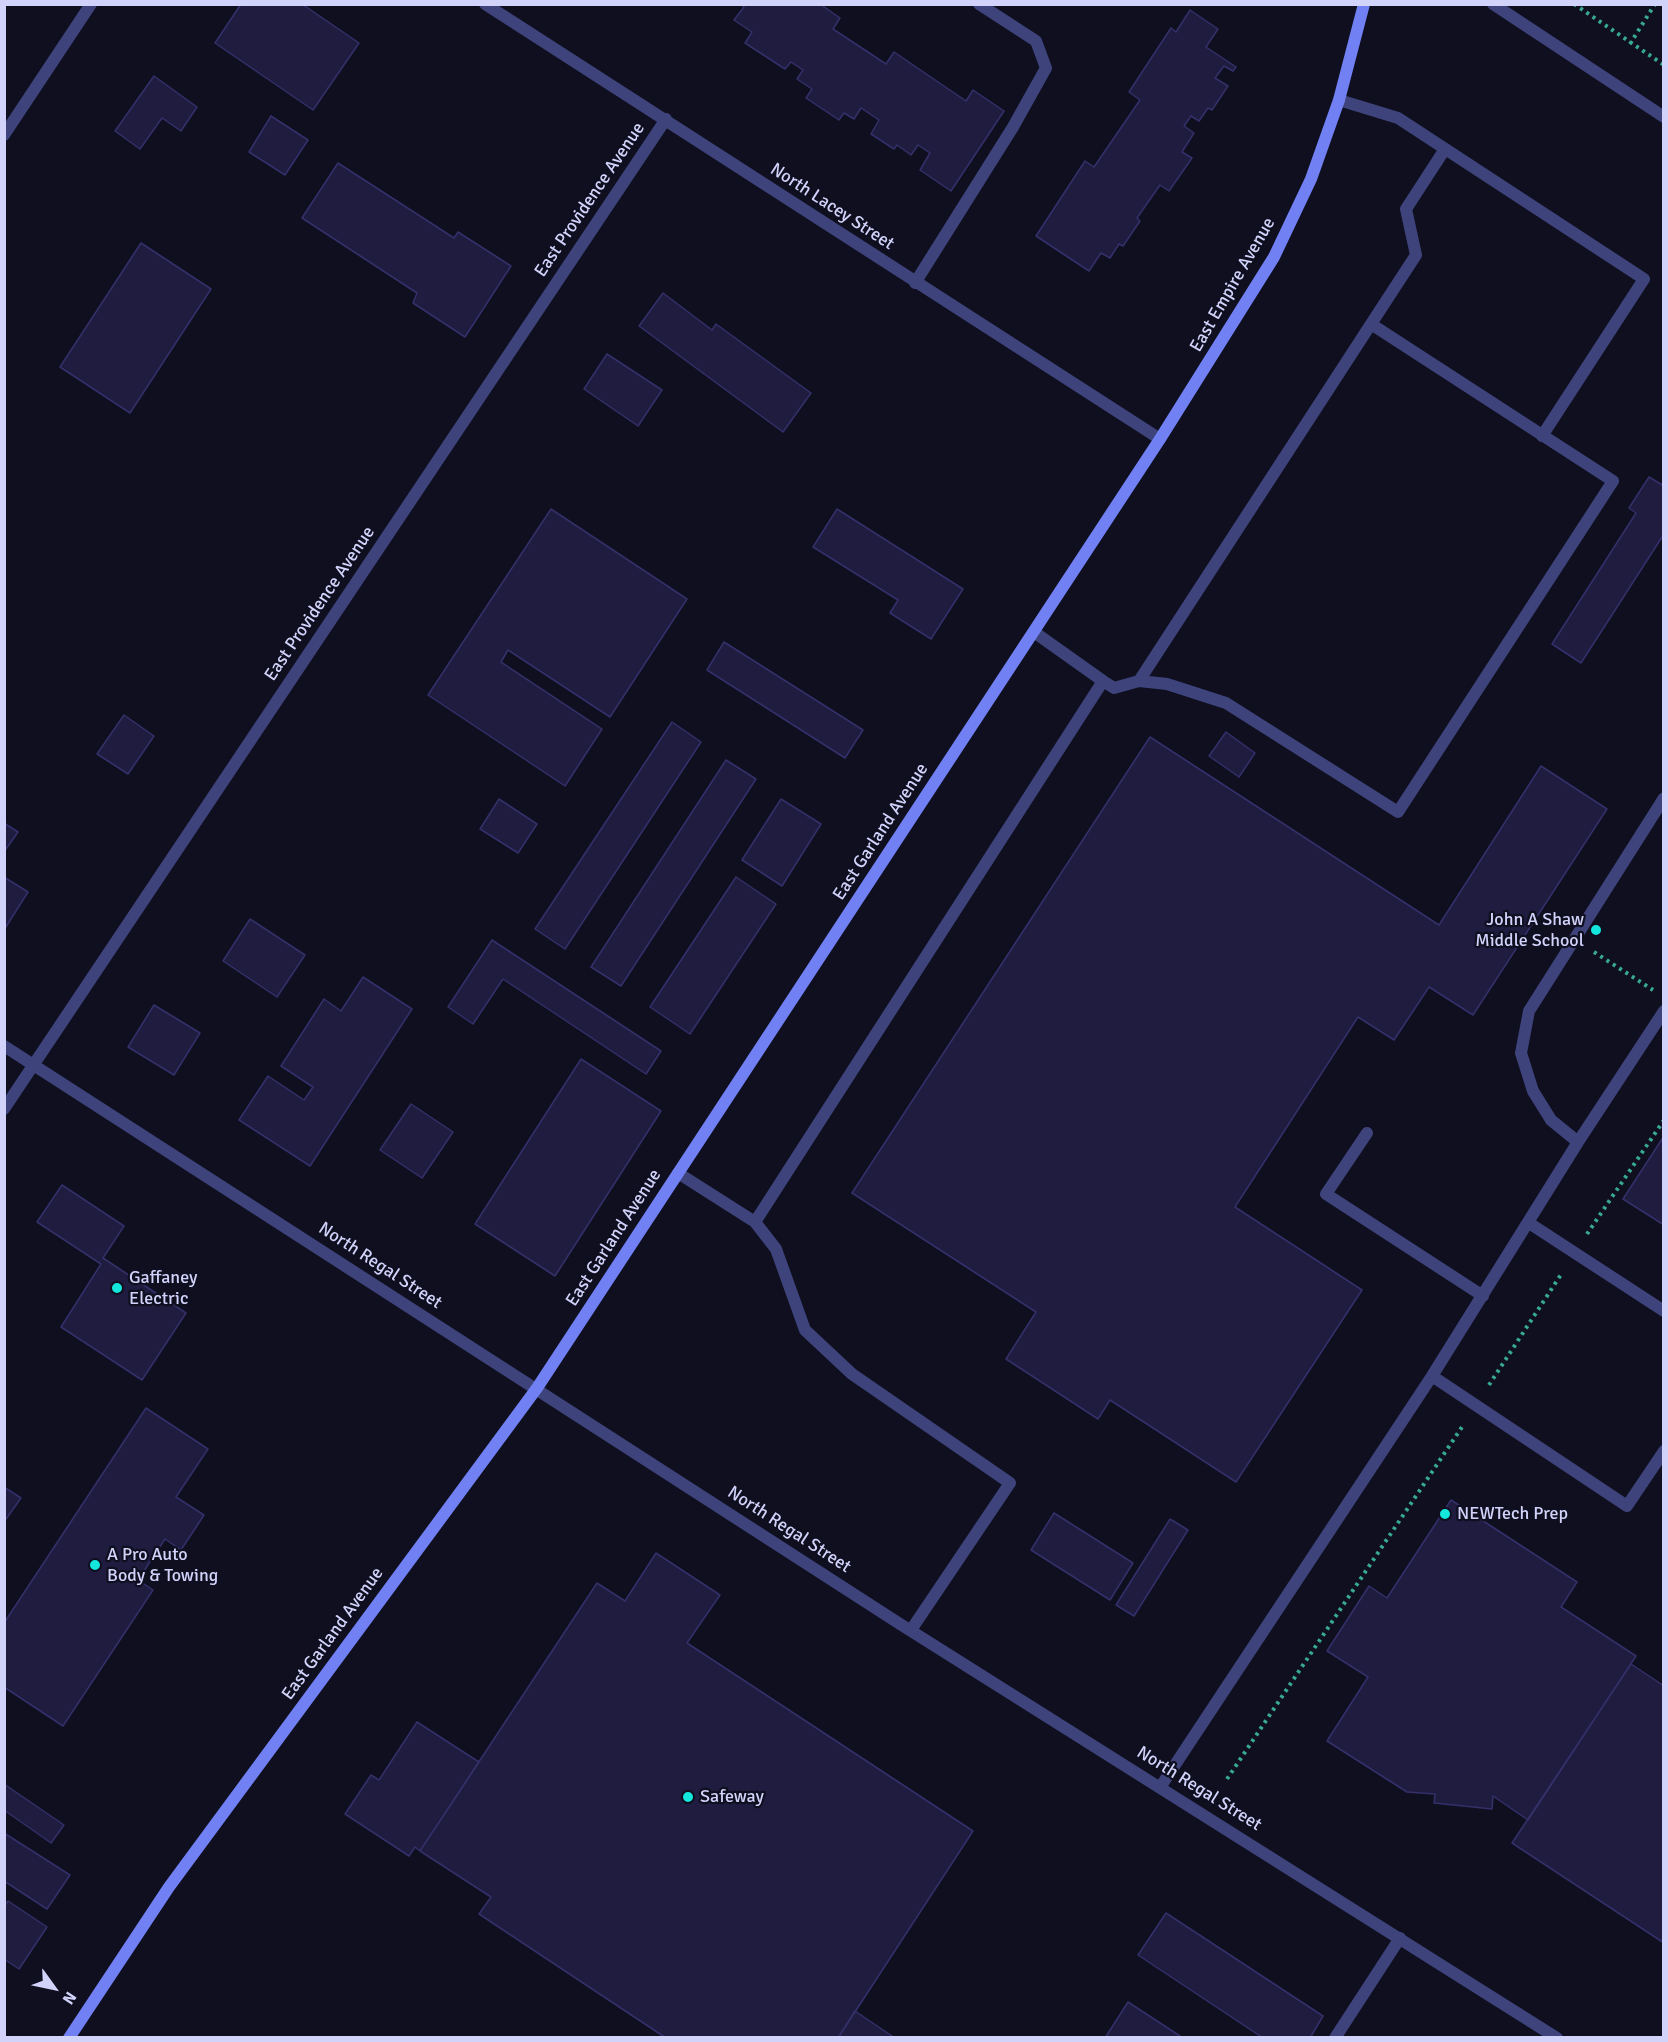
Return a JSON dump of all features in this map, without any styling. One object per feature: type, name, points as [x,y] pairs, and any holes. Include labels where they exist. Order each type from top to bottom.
[{"type":"street","points":[[4,135],[91,4]]},
{"type":"street","name":"North Lacey Street","points":[[485,4],[1160,439]]},
{"type":"street","points":[[915,283],[1013,127],[1046,68],[1036,41],[980,4]]},
{"type":"street","name":"East Empire Avenue","points":[[1160,439],[1274,257],[1311,179],[1339,100],[1365,4]]},
{"type":"street","points":[[1493,4],[1664,117]]},
{"type":"street","points":[[1339,100],[1398,118],[1644,279],[1542,436]]},
{"type":"street","name":"East Providence Avenue","points":[[4,1108],[666,119]]},
{"type":"street","points":[[1139,681],[1416,255],[1406,209],[1445,149]]},
{"type":"street","points":[[1034,632],[1114,688],[1139,681],[1167,684],[1226,703],[1398,812],[1613,482],[1371,324]]},
{"type":"street","name":"East Garland Avenue","points":[[69,2037],[169,1887],[537,1388],[1160,439]]},
{"type":"street","points":[[755,1222],[1103,681]]},
{"type":"street","points":[[1578,1142],[1551,1120],[1533,1091],[1521,1053],[1529,1011],[1662,807]]},
{"type":"street","points":[[1161,1786],[1432,1376],[1578,1142],[1664,1011]]},
{"type":"street","name":"North Regal Street","points":[[4,1046],[911,1630],[1557,2037]]},
{"type":"street","points":[[1367,1133],[1326,1194],[1483,1296]]},
{"type":"street","points":[[678,1173],[755,1222],[776,1249],[805,1330],[852,1374],[1010,1483],[911,1630]]},
{"type":"street","points":[[1529,1223],[1664,1311]]},
{"type":"street","points":[[1432,1376],[1627,1506],[1664,1451]]},
{"type":"street","points":[[1335,2037],[1400,1938]]},
{"type":"path","points":[[1574,4],[1664,65]]},
{"type":"path","points":[[1630,44],[1655,4]]},
{"type":"path","points":[[1575,940],[1654,991]]},
{"type":"path","points":[[1227,1779],[1664,1120]]},
{"type":"building","points":[[241,4],[302,4],[359,43],[313,110],[215,43]]},
{"type":"building","points":[[740,4],[820,4],[840,18],[833,29],[886,64],[894,52],[966,101],[973,90],[1004,111],[951,191],[920,170],[930,153],[918,145],[911,155],[897,145],[894,149],[871,134],[879,120],[861,108],[854,119],[844,113],[839,120],[806,98],[812,89],[797,79],[803,70],[791,62],[785,69],[745,43],[752,32],[734,20],[744,7]]},
{"type":"building","points":[[1190,10],[1218,29],[1206,47],[1236,67],[1233,71],[1224,66],[1215,78],[1228,86],[1212,110],[1208,108],[1199,121],[1191,116],[1184,126],[1194,133],[1182,152],[1192,158],[1169,191],[1160,185],[1137,218],[1140,221],[1123,246],[1119,244],[1110,258],[1101,253],[1089,271],[1036,236],[1085,161],[1094,167],[1140,100],[1129,92],[1171,28],[1176,32]]},
{"type":"building","points":[[154,76],[197,107],[181,131],[162,118],[140,149],[115,131]]},
{"type":"building","points":[[271,116],[308,140],[285,175],[249,152]]},
{"type":"building","points":[[338,163],[454,238],[458,232],[511,266],[465,337],[413,303],[417,293],[302,218]]},
{"type":"building","points":[[141,243],[211,289],[130,413],[60,367]]},
{"type":"building","points":[[663,293],[712,330],[716,324],[811,393],[783,432],[639,326]]},
{"type":"building","points":[[607,354],[662,390],[638,426],[584,389]]},
{"type":"building","points":[[1649,477],[1664,486],[1664,534],[1581,663],[1552,644],[1636,513],[1629,508]]},
{"type":"building","points":[[551,509],[687,599],[610,717],[508,650],[501,662],[602,729],[565,786],[428,695]]},
{"type":"building","points":[[837,509],[963,589],[931,639],[890,613],[898,600],[813,547]]},
{"type":"building","points":[[724,642],[863,730],[845,758],[707,670]]},
{"type":"building","points":[[124,715],[154,736],[128,774],[97,754]]},
{"type":"building","points":[[672,722],[701,742],[565,949],[535,929]]},
{"type":"building","points":[[1226,732],[1255,753],[1239,777],[1209,756]]},
{"type":"building","points":[[1150,737],[1439,925],[1541,766],[1607,809],[1473,1015],[1429,987],[1394,1040],[1358,1017],[1235,1207],[1362,1290],[1236,1482],[1110,1400],[1098,1419],[1006,1359],[1036,1312],[852,1193]]},
{"type":"building","points":[[726,760],[756,779],[621,986],[591,967]]},
{"type":"building","points":[[499,799],[537,824],[518,853],[480,829]]},
{"type":"building","points":[[781,799],[821,824],[782,886],[742,860]]},
{"type":"building","points":[[4,823],[18,832],[4,852]]},
{"type":"building","points":[[4,877],[28,892],[4,930]]},
{"type":"building","points":[[736,877],[776,904],[690,1034],[650,1007]]},
{"type":"building","points":[[250,919],[305,955],[277,997],[223,961]]},
{"type":"building","points":[[492,940],[661,1051],[646,1074],[503,979],[473,1024],[448,1007]]},
{"type":"building","points":[[363,977],[412,1009],[310,1166],[239,1120],[268,1076],[304,1100],[313,1087],[281,1066],[324,999],[341,1011]]},
{"type":"building","points":[[154,1005],[200,1033],[174,1075],[128,1047]]},
{"type":"building","points":[[581,1059],[661,1111],[555,1276],[475,1224]]},
{"type":"building","points":[[411,1104],[453,1132],[422,1178],[380,1150]]},
{"type":"building","points":[[1664,1136],[1664,1225],[1623,1199]]},
{"type":"building","name":"Gaffaney Electric","points":[[62,1185],[124,1226],[103,1258],[186,1313],[142,1380],[61,1327],[101,1264],[37,1222]]},
{"type":"building","name":"A Pro Auto Body & Towing","points":[[146,1408],[208,1449],[176,1497],[204,1515],[181,1550],[165,1539],[138,1580],[153,1590],[63,1726],[4,1687],[4,1623]]},
{"type":"building","points":[[4,1487],[21,1498],[4,1522]]},
{"type":"building","points":[[1451,1500],[1577,1582],[1561,1607],[1636,1656],[1528,1820],[1493,1796],[1492,1809],[1434,1803],[1435,1794],[1407,1792],[1327,1741],[1368,1677],[1327,1651],[1369,1586],[1387,1598]]},
{"type":"building","points":[[1054,1513],[1133,1563],[1110,1600],[1031,1550]]},
{"type":"building","points":[[1170,1519],[1188,1530],[1134,1616],[1116,1605]]},
{"type":"building","name":"Safeway","points":[[656,1553],[720,1595],[687,1643],[973,1831],[838,2038],[666,2038],[479,1914],[491,1897],[420,1851],[597,1583],[625,1601]]},
{"type":"building","points":[[1631,1664],[1664,1686],[1664,1943],[1512,1843]]},
{"type":"building","points":[[417,1722],[479,1762],[420,1851],[415,1847],[409,1856],[345,1814],[371,1775],[379,1780]]},
{"type":"building","points":[[4,1784],[64,1825],[51,1843],[4,1810]]},
{"type":"building","points":[[4,1833],[70,1875],[47,1909],[4,1881]]},
{"type":"building","points":[[8,1901],[47,1927],[19,1969],[4,1959],[4,1907]]},
{"type":"building","points":[[1166,1913],[1323,2016],[1310,2038],[1263,2038],[1138,1955]]},
{"type":"building","points":[[1128,2002],[1180,2036],[1179,2038],[1105,2038]]},
{"type":"building","points":[[855,2011],[895,2038],[838,2038]]},
{"type":"place","name":"John A Shaw Middle School","points":[[1596,930]]},
{"type":"place","name":"Gaffaney Electric","points":[[117,1288]]},
{"type":"place","name":"NEWTech Prep","points":[[1445,1514]]},
{"type":"place","name":"A Pro Auto Body & Towing","points":[[95,1565]]},
{"type":"place","name":"Safeway","points":[[688,1797]]}]
